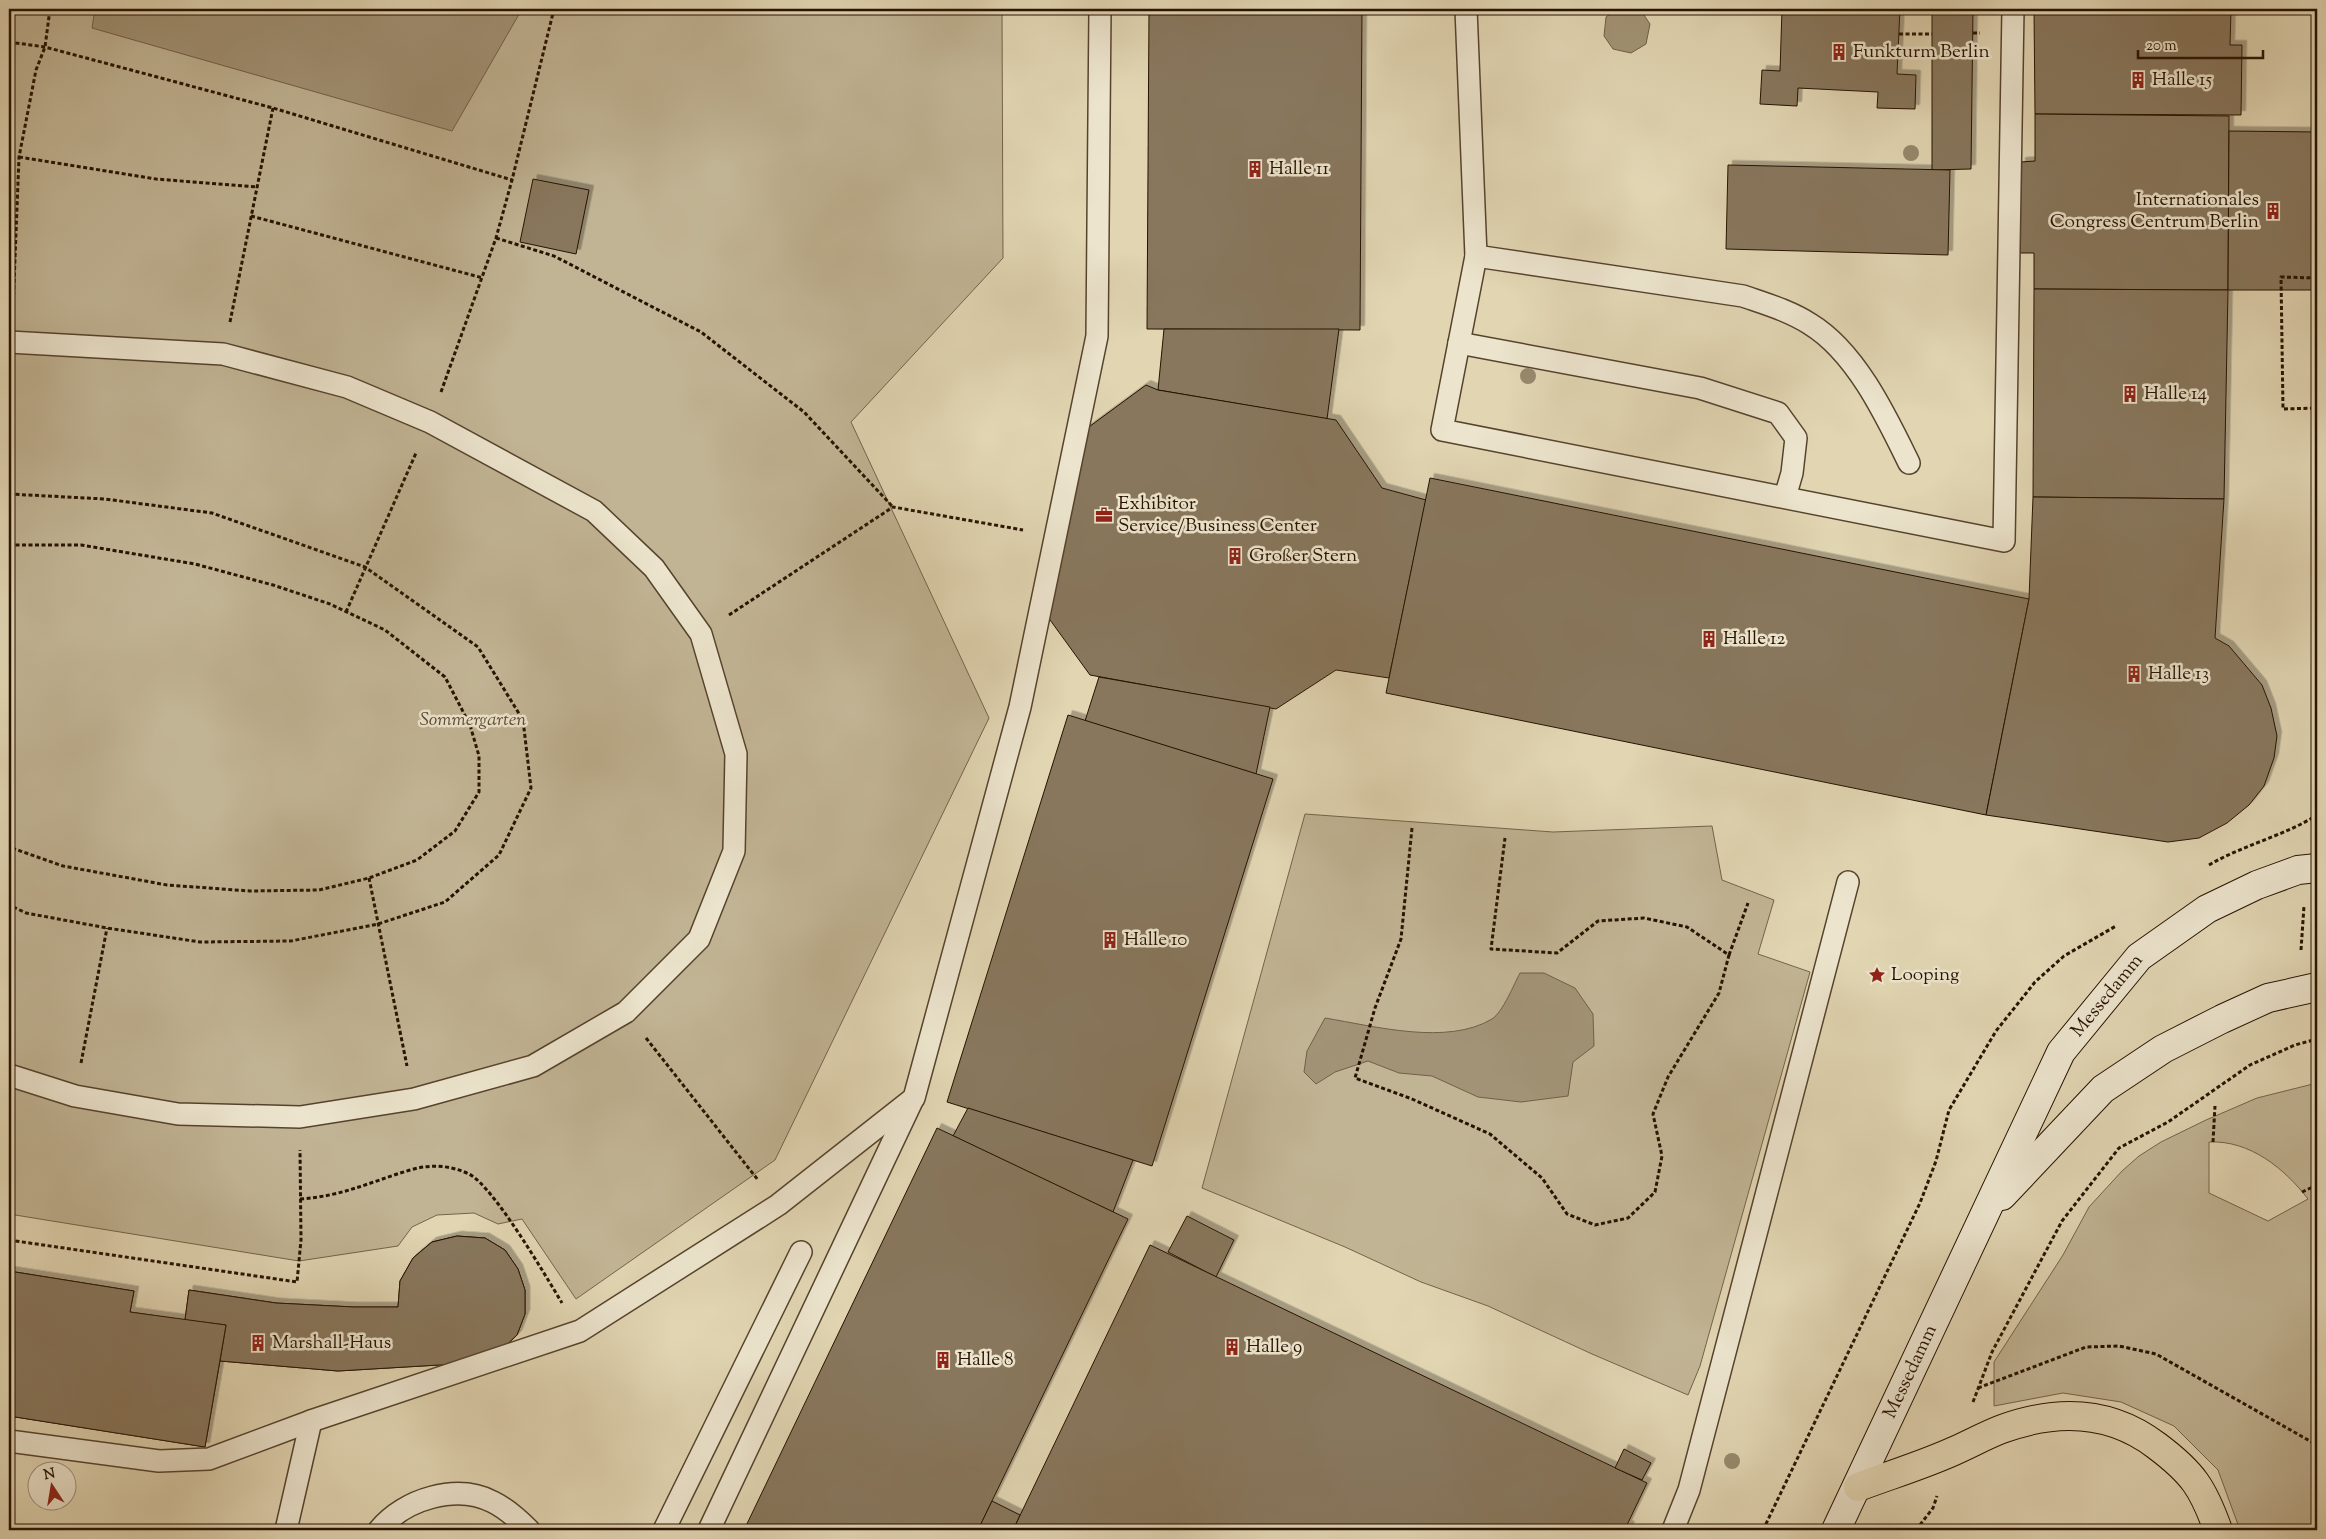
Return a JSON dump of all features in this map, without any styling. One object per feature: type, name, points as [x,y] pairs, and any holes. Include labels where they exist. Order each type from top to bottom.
[{"type":"highway","points":[[1858,1487],[1953,1451],[2001,1429],[2034,1418],[2069,1415],[2107,1419],[2146,1437],[2184,1466],[2205,1496],[2218,1530]]},
{"type":"main road","name":"Messedamm","points":[[1836,1530],[1858,1487],[2061,1052],[2139,957],[2216,905],[2257,885],[2298,870],[2317,868]]},
{"type":"main road","name":"Messedamm","points":[[1985,1214],[2103,1089],[2163,1049],[2222,1019],[2268,998],[2317,987]]},
{"type":"lane","points":[[709,1530],[914,1098],[1020,707],[1097,336],[1100,9]]},
{"type":"lane","points":[[1466,9],[1476,256],[1442,430],[2004,541],[2013,9]]},
{"type":"lane","points":[[1476,256],[1743,296],[1781,310],[1811,324],[1840,350],[1869,389],[1888,419],[1908,462]]},
{"type":"lane","points":[[9,1075],[75,1096],[178,1114],[300,1117],[414,1099],[533,1066],[626,1012],[699,939],[734,851],[736,754],[701,634],[654,568],[594,511],[430,422],[347,387],[223,354],[10,342]]},
{"type":"lane","points":[[1459,343],[1700,388],[1778,413],[1796,438],[1792,473],[1785,497]]},
{"type":"lane","points":[[1673,1530],[1689,1490],[1848,882]]},
{"type":"lane","points":[[9,1441],[159,1461],[209,1459],[311,1421],[580,1331],[778,1205],[914,1098]]},
{"type":"lane","points":[[664,1530],[801,1252]]},
{"type":"lane","points":[[286,1530],[311,1421]]},
{"type":"lane","points":[[379,1530],[408,1506],[438,1495],[469,1495],[492,1501],[515,1516],[529,1530]]},
{"type":"path","points":[[10,342],[19,157],[36,70],[44,47],[50,9]]},
{"type":"path","points":[[430,422],[496,238],[554,9]]},
{"type":"path","points":[[1899,34],[1932,34]]},
{"type":"path","points":[[9,42],[44,47],[273,108],[512,180]]},
{"type":"path","points":[[223,354],[273,108]]},
{"type":"path","points":[[19,157],[156,179],[256,187]]},
{"type":"path","points":[[250,216],[483,278]]},
{"type":"path","points":[[496,238],[554,256],[701,332],[804,412],[893,507],[1056,536]]},
{"type":"path","points":[[2317,278],[2281,277],[2283,409],[2317,408]]},
{"type":"path","points":[[9,905],[26,912],[107,928],[200,942],[292,941],[378,924],[445,902],[499,855],[531,788],[523,720],[478,647],[365,567],[212,513],[105,499],[9,494],[11,384]]},
{"type":"path","points":[[346,612],[417,451]]},
{"type":"path","points":[[701,634],[893,507]]},
{"type":"path","points":[[9,545],[81,545],[195,564],[273,585],[330,604],[385,630],[446,677],[470,725],[479,756],[479,792],[455,831],[417,860],[369,878],[318,890],[250,891],[166,885],[63,866],[9,847]]},
{"type":"path","points":[[2289,830],[2317,815]]},
{"type":"path","points":[[1412,828],[1402,939],[1375,1008],[1355,1078],[1412,1099],[1490,1134],[1542,1178],[1567,1214],[1595,1225],[1628,1218],[1655,1192],[1662,1156],[1653,1114],[1668,1077],[1719,993],[1728,955],[1748,903]]},
{"type":"path","points":[[1505,838],[1492,949],[1557,953],[1598,921],[1644,918],[1687,927],[1728,955]]},
{"type":"path","points":[[369,878],[407,1066]]},
{"type":"path","points":[[2301,950],[2304,905]]},
{"type":"path","points":[[75,1096],[107,928]]},
{"type":"path","points":[[626,1012],[738,1154]]},
{"type":"path","points":[[1970,1407],[1992,1352],[2062,1222],[2119,1148],[2168,1122],[2250,1065],[2295,1045],[2317,1039]]},
{"type":"path","points":[[2212,1142],[2215,1106]]},
{"type":"path","points":[[9,1240],[296,1282],[301,1240],[300,1117]]},
{"type":"path","points":[[300,1199],[339,1194],[411,1170],[431,1166],[452,1168],[471,1175],[484,1188],[529,1249],[580,1331]]},
{"type":"path","points":[[2302,1192],[2317,1185]]},
{"type":"path","points":[[1978,1388],[2086,1347],[2119,1346],[2156,1354],[2317,1445]]},
{"type":"path","points":[[1916,1530],[1933,1508],[1938,1494]]},
{"type":"green space","name":"Sommergarten","points":[[9,9],[1002,9],[1003,258],[851,422],[989,718],[775,1160],[576,1299],[522,1219],[498,1224],[474,1213],[437,1215],[412,1227],[398,1246],[299,1261],[9,1214]]},
{"type":"green space","points":[[1305,814],[1553,832],[1712,826],[1722,880],[1774,900],[1758,954],[1810,972],[1700,1366],[1688,1395],[1592,1354],[1488,1306],[1421,1282],[1345,1247],[1202,1188]]},
{"type":"green space","points":[[2317,1083],[2317,1530],[2240,1530],[2218,1470],[2174,1426],[2121,1402],[2063,1393],[1994,1406],[1994,1362],[2063,1255],[2089,1207],[2122,1171],[2139,1156],[2161,1142],[2257,1098]],"holes":[[[2209,1142],[2239,1146],[2265,1158],[2289,1177],[2308,1199],[2268,1221],[2209,1193]]]},
{"type":"shaded area","points":[[95,9],[522,9],[452,131],[92,28]]},
{"type":"shaded area","points":[[1617,9],[1640,9],[1650,24],[1646,44],[1631,53],[1613,49],[1604,36],[1606,17]]},
{"type":"shaded area","points":[[1520,973],[1544,973],[1575,988],[1593,1014],[1594,1046],[1573,1062],[1568,1096],[1521,1102],[1478,1097],[1432,1076],[1399,1073],[1368,1061],[1335,1072],[1316,1084],[1304,1072],[1307,1051],[1325,1018],[1410,1032],[1432,1033],[1474,1027],[1492,1019],[1496,1015]]},
{"type":"building","name":"Halle 11","points":[[1149,9],[1362,9],[1360,330],[1147,329]]},
{"type":"building","name":"Funkturm Berlin","points":[[1782,9],[1900,9],[1897,74],[1916,75],[1915,109],[1877,108],[1878,92],[1798,88],[1797,106],[1760,104],[1762,70],[1780,71]]},
{"type":"building","points":[[1932,9],[1973,9],[1971,169],[1932,170]]},
{"type":"building","name":"Halle 15","points":[[2034,9],[2231,9],[2230,45],[2242,45],[2241,115],[2035,114]]},
{"type":"building","points":[[2035,114],[2229,116],[2228,290],[2034,289],[2034,253],[2020,253],[2021,162],[2035,161]]},
{"type":"building","name":"Internationales Congress Centrum Berlin","points":[[2229,131],[2317,132],[2317,290],[2228,290]]},
{"type":"building","points":[[1728,165],[1950,170],[1948,255],[1726,249]]},
{"type":"building","points":[[533,179],[589,190],[576,254],[520,242]]},
{"type":"building","name":"Halle 14","points":[[2034,289],[2228,290],[2224,499],[2033,497]]},
{"type":"building","points":[[1164,329],[1339,329],[1327,419],[1158,390]]},
{"type":"building","name":"Großer Stern","points":[[1146,385],[1158,390],[1336,420],[1382,488],[1426,500],[1389,678],[1336,670],[1276,709],[1090,675],[1045,613],[1082,432]]},
{"type":"building","name":"Halle 12","points":[[1430,478],[2029,599],[1986,815],[1386,693]]},
{"type":"building","name":"Halle 13","points":[[2033,497],[2224,499],[2215,638],[2229,646],[2262,685],[2271,708],[2277,736],[2274,758],[2264,786],[2249,805],[2227,823],[2199,838],[2168,842],[1986,815],[2029,599]]},
{"type":"building","points":[[1099,677],[1270,707],[1256,774],[1085,721]]},
{"type":"building","name":"Halle 10","points":[[1068,715],[1273,779],[1152,1166],[947,1102]]},
{"type":"building","points":[[968,1108],[1133,1160],[1113,1212],[953,1136]]},
{"type":"building","name":"Halle 8","points":[[937,1128],[1128,1219],[978,1530],[744,1530]]},
{"type":"building","points":[[1187,1216],[1234,1240],[1216,1277],[1168,1252]]},
{"type":"building","name":"Marshall-Haus","points":[[457,1236],[485,1238],[505,1250],[518,1269],[525,1290],[525,1314],[517,1335],[500,1351],[473,1363],[338,1371],[220,1361],[205,1447],[9,1416],[9,1271],[134,1291],[130,1312],[185,1320],[189,1290],[276,1303],[398,1307],[400,1281],[413,1258],[432,1242]]},
{"type":"building","points":[[457,1236],[485,1238],[505,1250],[518,1269],[525,1290],[525,1314],[517,1335],[500,1351],[473,1363],[338,1371],[220,1361],[226,1325],[185,1320],[189,1290],[276,1303],[398,1307],[400,1281],[413,1258],[432,1242]]},
{"type":"building","name":"Halle 9","points":[[1150,1245],[1647,1483],[1627,1525],[1630,1526],[1628,1530],[1013,1530]]},
{"type":"building","points":[[9,1271],[134,1291],[130,1312],[226,1325],[205,1447],[9,1416]]},
{"type":"building","points":[[1624,1449],[1651,1463],[1642,1480],[1615,1468]]},
{"type":"building","points":[[992,1501],[1020,1515],[1013,1530],[978,1530]]},
{"type":"place","name":"Funkturm Berlin","points":[[1839,52]]},
{"type":"place","name":"Halle 15","points":[[2138,80]]},
{"type":"place","name":"Halle 11","points":[[1255,169]]},
{"type":"place","name":"Internationales Congress Centrum Berlin","points":[[2273,211]]},
{"type":"place","name":"Halle 14","points":[[2130,394]]},
{"type":"place","name":"Exhibitor Service/Business Center","points":[[1104,515]]},
{"type":"place","name":"Großer Stern","points":[[1235,556]]},
{"type":"place","name":"Halle 12","points":[[1709,639]]},
{"type":"place","name":"Halle 13","points":[[2134,674]]},
{"type":"place","name":"Halle 10","points":[[1110,940]]},
{"type":"place","name":"Looping","points":[[1877,975]]},
{"type":"place","name":"Marshall-Haus","points":[[258,1343]]},
{"type":"place","name":"Halle 9","points":[[1232,1347]]},
{"type":"place","name":"Halle 8","points":[[943,1360]]}]
